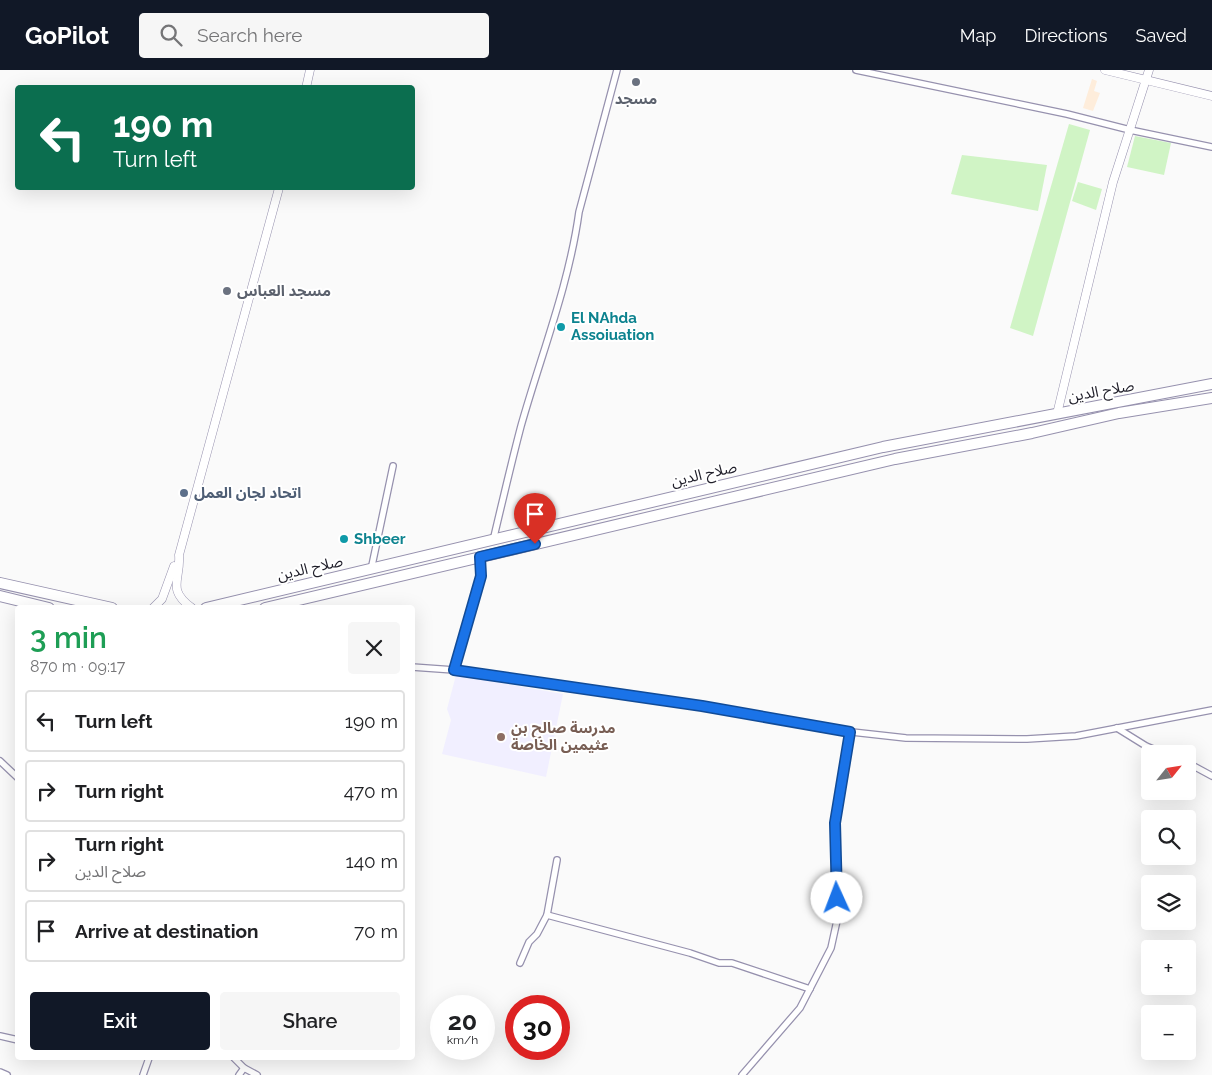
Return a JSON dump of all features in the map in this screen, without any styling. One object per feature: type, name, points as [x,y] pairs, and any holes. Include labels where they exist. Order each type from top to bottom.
[{"type":"highway","name":"صلاح الدين","points":[[219,605],[859,452],[1212,384]]},
{"type":"highway","name":"صلاح الدين","points":[[279,605],[937,450],[1032,433],[1119,413],[1212,398]]},
{"type":"highway","points":[[859,452],[864,456],[861,467]]},
{"type":"highway","points":[[664,498],[658,505],[666,513]]},
{"type":"highway","points":[[1,584],[98,605]]},
{"type":"highway","points":[[0,596],[37,605]]},
{"type":"main road","points":[[307,85],[310,70]]},
{"type":"main road","points":[[1105,70],[1212,96]]},
{"type":"main road","points":[[1057,414],[1113,182],[1149,70]]},
{"type":"main road","points":[[156,605],[162,599],[179,556],[278,190]]},
{"type":"main road","points":[[179,556],[177,592],[188,605]]},
{"type":"street","points":[[493,541],[522,424],[551,332],[617,70]]},
{"type":"street","points":[[856,70],[1068,114],[1130,130],[1212,147]]},
{"type":"street","points":[[371,570],[393,466]]},
{"type":"street","points":[[454,670],[481,576],[480,557]]},
{"type":"street","points":[[415,667],[454,670],[702,706],[850,732],[906,738],[1027,739],[1076,736],[1212,710]]},
{"type":"street","points":[[1116,728],[1144,745]]},
{"type":"street","points":[[742,1075],[788,1024],[810,989],[831,948],[838,916],[835,823],[850,732]]},
{"type":"street","points":[[0,761],[15,775]]},
{"type":"street","points":[[1196,767],[1212,776]]},
{"type":"street","points":[[520,963],[529,942],[537,934],[547,915],[557,860]]},
{"type":"street","points":[[547,915],[718,963],[732,964],[810,989]]},
{"type":"street","points":[[0,1036],[15,1039]]},
{"type":"street","points":[[143,1075],[149,1060]]},
{"type":"street","points":[[236,1060],[244,1068],[257,1075]]},
{"type":"street","points":[[239,1075],[244,1068]]},
{"type":"street","points":[[0,1072],[7,1075]]},
{"type":"shaded area","points":[[1092,79],[1097,81],[1094,91],[1100,93],[1093,111],[1083,108]]},
{"type":"shaded area","name":"مدرسة صالح بن عثيمين الخاصة","points":[[456,675],[563,694],[546,777],[442,754],[451,720],[447,709]]},
{"type":"green space","points":[[1069,124],[1090,130],[1033,336],[1010,328]]},
{"type":"green space","points":[[1135,136],[1171,143],[1164,175],[1127,167]]},
{"type":"green space","points":[[962,155],[1047,165],[1038,211],[951,194]]},
{"type":"green space","points":[[1078,182],[1102,189],[1096,210],[1072,201]]},
{"type":"place","name":"مسجد","points":[[636,82]]},
{"type":"place","name":"مسجد العباس","points":[[227,291]]},
{"type":"place","name":"El NAhda Assoiuation","points":[[561,327]]},
{"type":"place","name":"اتحاد لجان العمل","points":[[184,493]]},
{"type":"place","name":"Shbeer","points":[[344,539]]},
{"type":"place","name":"مدرسة صالح بن عثيمين الخاصة","points":[[501,737]]},
{"type":"route","points":[[535,544],[480,557],[481,576],[454,670],[702,706],[850,732],[842,771],[835,823],[837,898]]}]
